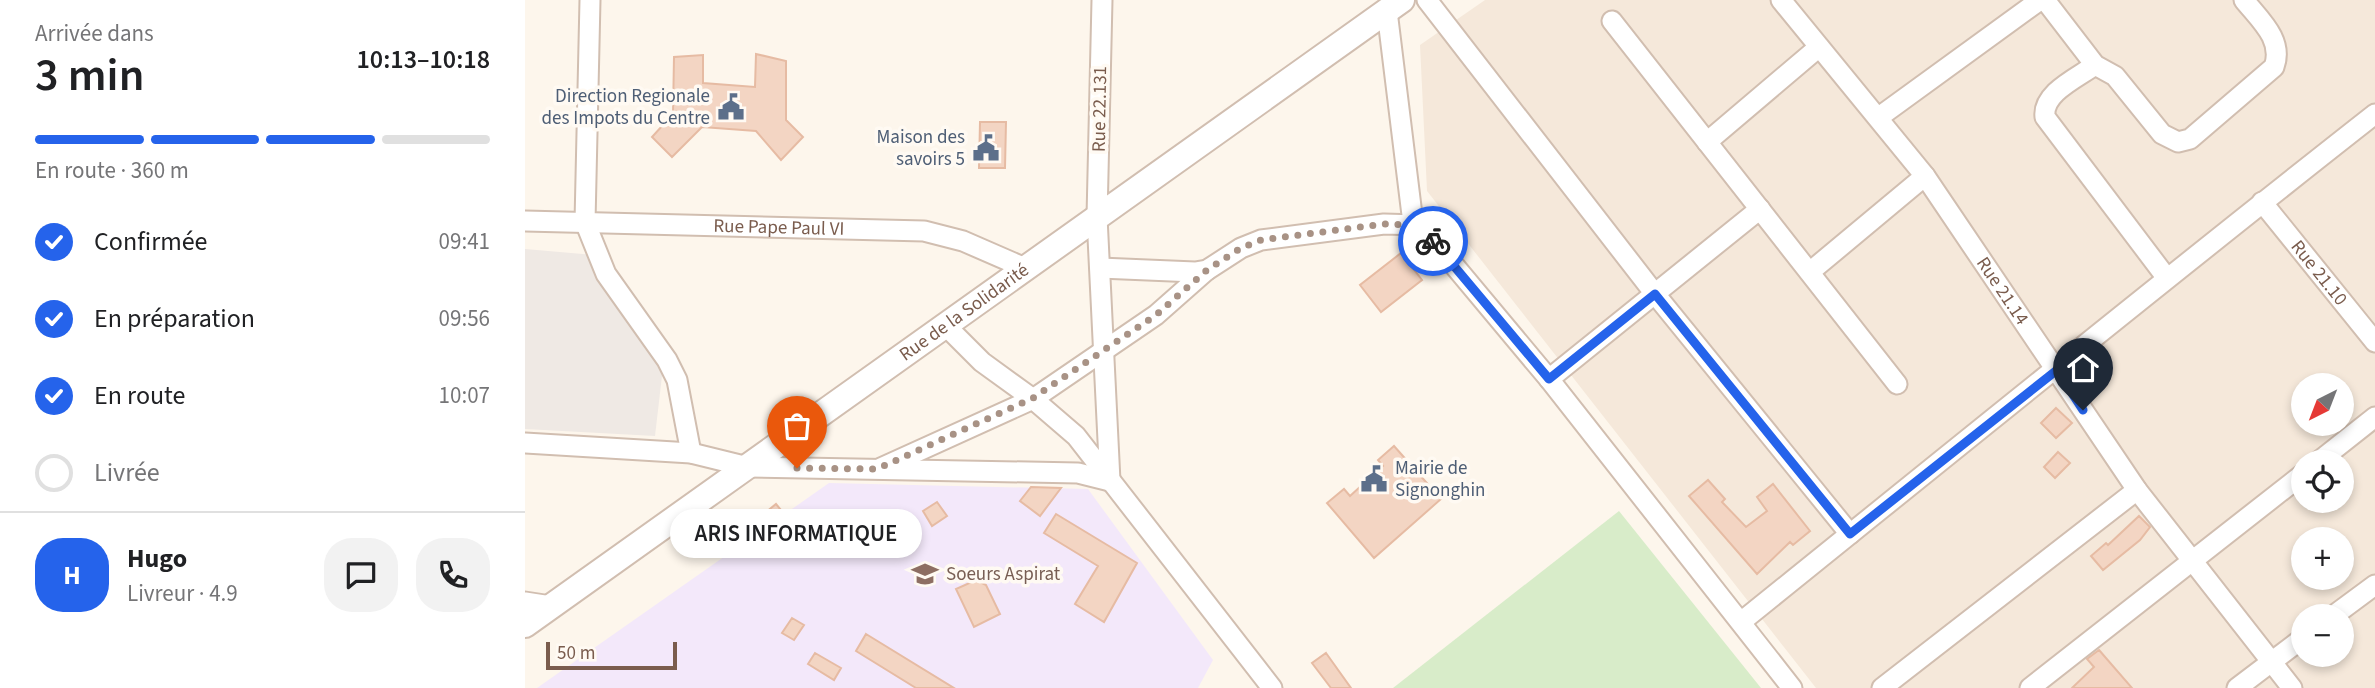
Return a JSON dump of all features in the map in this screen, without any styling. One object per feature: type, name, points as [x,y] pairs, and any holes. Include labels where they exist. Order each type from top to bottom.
[{"type":"street","points":[[590,0],[585,222],[606,274],[667,360],[677,380],[691,453]]},
{"type":"street","name":"Rue 22.131","points":[[1102,0],[1097,217],[1109,481]]},
{"type":"street","points":[[1427,0],[1655,294],[1850,534]]},
{"type":"street","name":"Rue 21.14","points":[[1781,0],[1926,176],[2005,299],[2057,370],[2137,490],[2292,688]]},
{"type":"street","points":[[1879,117],[2042,0],[2095,65],[2115,76],[2162,134],[2178,142],[2190,139],[2274,67],[2279,55],[2275,40],[2244,0]]},
{"type":"street","points":[[1394,6],[1408,202],[1418,225],[1549,379],[1792,688]]},
{"type":"street","name":"Rue de la Solidarité","points":[[525,625],[1394,6]]},
{"type":"street","points":[[1612,20],[1898,384]]},
{"type":"street","points":[[1707,142],[1819,47]]},
{"type":"street","points":[[2095,65],[2048,99],[2043,108],[2045,117],[2166,277]]},
{"type":"street","points":[[1741,622],[2057,370],[2166,277],[2375,114]]},
{"type":"street","points":[[1811,271],[1926,176]]},
{"type":"street","name":"Rue 21.10","points":[[2262,202],[2368,319],[2375,342]]},
{"type":"street","points":[[1549,379],[1761,209]]},
{"type":"street","name":"Rue Pape Paul VI","points":[[525,221],[924,231],[963,242],[1025,268]]},
{"type":"street","points":[[877,469],[1033,398],[1156,315],[1207,270],[1241,248],[1261,240],[1384,224],[1418,225]]},
{"type":"street","points":[[1100,268],[1167,272],[1207,270]]},
{"type":"street","points":[[945,325],[982,362],[1033,398],[1076,436],[1272,688]]},
{"type":"street","points":[[2333,450],[2375,417]]},
{"type":"street","points":[[525,443],[691,453],[748,467],[1077,473],[1109,481]]},
{"type":"street","points":[[2030,688],[2291,483]]},
{"type":"street","points":[[1882,688],[2137,490]]},
{"type":"street","points":[[2349,604],[2375,585]]},
{"type":"street","points":[[525,601],[551,606]]},
{"type":"street","points":[[2237,688],[2291,647]]},
{"type":"shaded area","points":[[1485,0],[2375,0],[2375,688],[1816,688],[1427,191],[1420,45]]},
{"type":"shaded area","points":[[525,249],[594,255],[665,350],[655,436],[525,429]]},
{"type":"shaded area","name":"Soeurs Aspirat","points":[[829,483],[1088,489],[1213,660],[1198,688],[537,688]]},
{"type":"green space","points":[[1619,511],[1761,688],[1393,688]]},
{"type":"building","points":[[756,54],[786,61],[786,120],[803,137],[781,160],[756,131],[702,127],[672,157],[652,137],[673,114],[674,57],[703,55],[703,83],[755,87]]},
{"type":"building","points":[[980,122],[1006,122],[1005,168],[979,168]]},
{"type":"building","points":[[1401,253],[1422,280],[1381,312],[1360,285]]},
{"type":"building","points":[[2056,408],[2072,423],[2056,438],[2041,423]]},
{"type":"building","points":[[1394,446],[1441,499],[1374,558],[1327,503],[1344,489],[1350,496],[1383,466],[1378,460]]},
{"type":"building","points":[[2058,452],[2070,463],[2055,478],[2044,467]]},
{"type":"building","points":[[1708,480],[1725,499],[1722,502],[1746,527],[1767,511],[1757,497],[1773,484],[1810,531],[1793,545],[1790,542],[1757,574],[1689,496]]},
{"type":"building","points":[[1031,487],[1061,488],[1040,516],[1020,501]]},
{"type":"building","points":[[937,502],[947,516],[932,526],[923,511]]},
{"type":"building","points":[[776,504],[795,527],[778,539],[760,517]]},
{"type":"building","points":[[852,513],[866,521],[850,553],[835,546]]},
{"type":"building","points":[[1056,514],[1137,563],[1104,622],[1075,604],[1098,566],[1044,533]]},
{"type":"building","points":[[2139,516],[2150,527],[2140,540],[2103,570],[2091,556],[2106,543],[2108,545]]},
{"type":"building","points":[[976,580],[986,585],[1000,614],[974,627],[956,589]]},
{"type":"building","points":[[792,618],[804,625],[794,640],[782,633]]},
{"type":"building","points":[[866,634],[954,688],[916,688],[856,651]]},
{"type":"building","points":[[2099,650],[2132,688],[2072,688],[2094,667],[2087,659]]},
{"type":"building","points":[[815,653],[841,668],[834,680],[808,664]]},
{"type":"building","points":[[1326,653],[1351,688],[1331,688],[1312,663]]},
{"type":"way so far","points":[[797,468],[877,469],[1033,398],[1156,315],[1207,270],[1241,248],[1261,240],[1384,224],[1418,225],[1433,241]]},
{"type":"place","name":"Direction Regionale des Impots du Centre","points":[[731,107]]},
{"type":"place","name":"Maison des savoirs 5","points":[[986,148]]},
{"type":"place","name":"ARIS INFORMATIQUE","points":[[797,468]]},
{"type":"place","name":"Mairie de Signonghin","points":[[1374,479]]},
{"type":"place","name":"Soeurs Aspirat","points":[[925,574]]},
{"type":"route","points":[[1433,241],[1549,379],[1655,294],[1850,534],[2057,370],[2083,410]]}]
